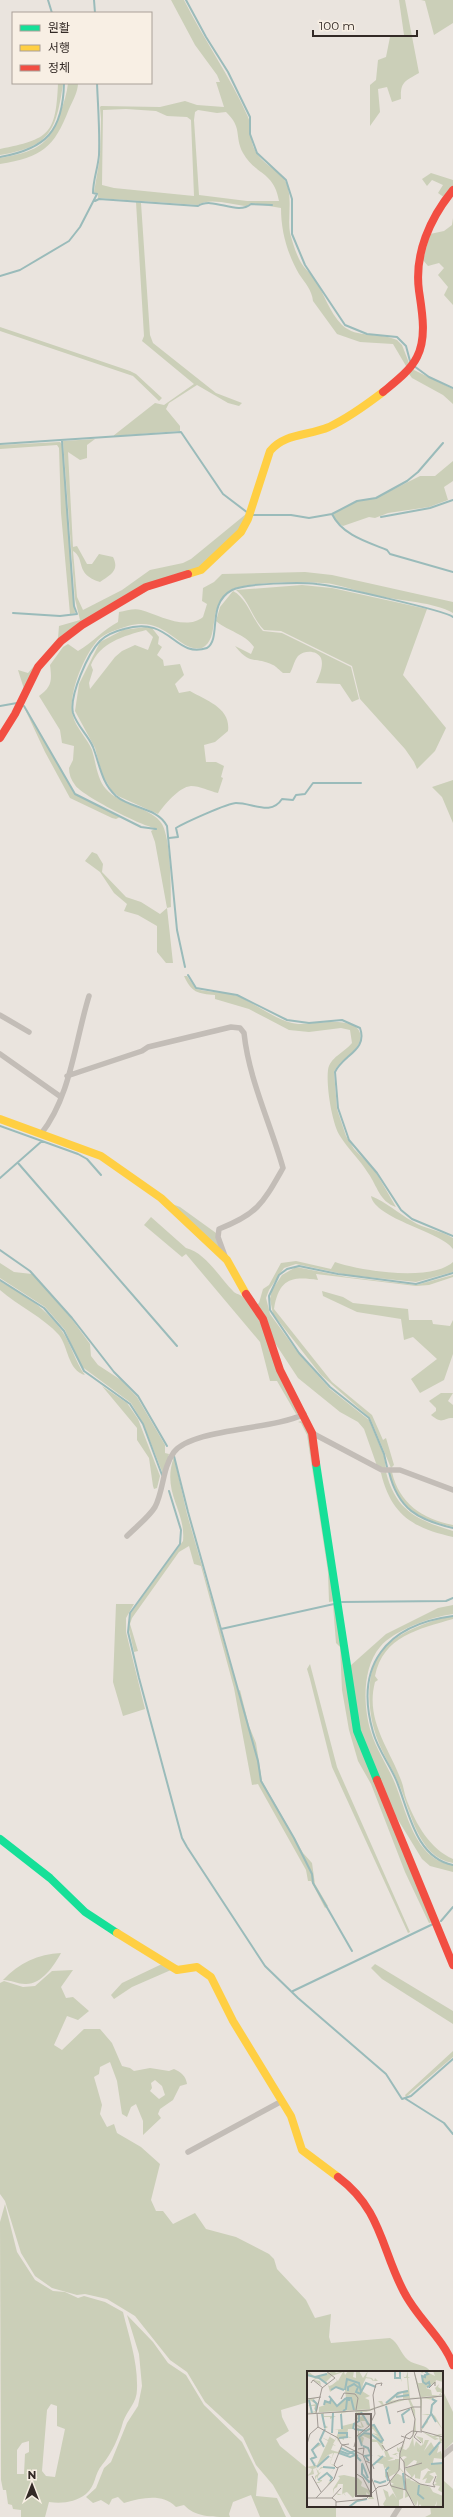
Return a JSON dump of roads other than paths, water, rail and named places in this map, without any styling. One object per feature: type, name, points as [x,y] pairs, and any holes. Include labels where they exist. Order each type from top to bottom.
[{"type":"street","points":[[0,738],[15,714],[38,667],[61,641],[82,625],[146,587],[201,570],[225,549],[241,532],[270,451],[277,441],[319,431],[339,422],[395,383],[405,372],[417,357],[423,309],[419,290],[419,269],[426,236],[432,219],[453,190]]},
{"type":"street","points":[[41,1134],[53,1119],[61,1097],[89,996]]},
{"type":"street","points":[[0,1016],[29,1032]]},
{"type":"street","points":[[67,1076],[142,1051],[148,1047],[231,1027],[240,1028],[244,1033],[252,1076],[283,1168],[258,1207],[244,1220],[219,1229],[218,1237],[227,1260],[263,1319],[280,1370],[304,1414],[312,1433],[357,1731],[453,1965]]},
{"type":"street","points":[[0,1054],[61,1097]]},
{"type":"street","points":[[0,1119],[110,1161],[161,1198],[227,1260]]},
{"type":"street","points":[[127,1536],[154,1508],[169,1461],[174,1452],[181,1446],[207,1436],[304,1414]]},
{"type":"street","points":[[312,1433],[382,1470],[400,1470],[453,1490]]},
{"type":"street","points":[[0,1839],[50,1878],[85,1912],[170,1968],[177,1970],[197,1967],[205,1971],[211,1977],[233,2021],[291,2116],[302,2150],[350,2186],[369,2209],[393,2261],[403,2291],[417,2314],[449,2354],[453,2365]]},
{"type":"street","points":[[188,2152],[282,2101]]},
{"type":"street","points":[[443,2455],[453,2447]]},
{"type":"street","points":[[393,2517],[399,2507]]},
{"type":"waterway","points":[[48,0],[52,12]]},
{"type":"waterway","points":[[94,0],[95,12]]},
{"type":"waterway","points":[[186,0],[206,37],[228,72],[250,117],[250,134],[257,153],[286,180],[292,199],[292,234],[305,265],[345,325],[367,334],[397,337],[406,346],[410,361]]},
{"type":"waterway","points":[[0,157],[29,149],[40,143],[49,135],[60,114],[64,84]]},
{"type":"waterway","points":[[0,276],[20,270],[69,241],[80,227],[97,194],[93,193],[99,155],[97,84]]},
{"type":"waterway","points":[[95,201],[99,199],[198,206],[211,203],[239,208],[251,204],[272,205]]},
{"type":"waterway","points":[[414,366],[429,377],[453,388]]},
{"type":"waterway","points":[[0,444],[181,432],[223,494],[248,513]]},
{"type":"waterway","points":[[13,613],[60,616],[77,614],[74,606],[62,441]]},
{"type":"waterway","points":[[253,515],[291,515],[309,518],[332,514],[357,501],[376,498],[407,481],[418,472],[443,443]]},
{"type":"waterway","points":[[381,517],[430,508],[453,500]]},
{"type":"waterway","points":[[332,514],[336,521],[349,533],[363,541],[387,550],[390,554],[453,572]]},
{"type":"waterway","points":[[185,967],[177,930],[167,826],[157,815],[129,804],[111,791],[104,779],[93,747],[73,713],[74,696],[80,675],[95,647],[102,639],[111,634],[124,629],[140,626],[152,628],[162,632],[187,648],[196,650],[207,648],[214,637],[217,612],[219,604],[224,596],[232,590],[261,584],[299,583],[327,585],[431,609],[453,617]]},
{"type":"waterway","points":[[0,706],[17,703]]},
{"type":"waterway","points":[[24,706],[75,794],[141,827],[156,829]]},
{"type":"waterway","points":[[169,838],[178,837],[176,828],[181,825],[224,806],[236,803],[267,808],[273,807],[282,799],[293,800],[296,795],[305,794],[313,783],[361,783]]},
{"type":"waterway","points":[[188,975],[196,988],[237,995],[287,1020],[309,1023],[342,1020],[360,1028],[362,1036],[361,1042],[354,1052],[343,1061],[335,1072],[338,1108],[349,1140],[377,1173],[401,1210],[412,1219],[453,1236]]},
{"type":"waterway","points":[[0,1126],[78,1154],[87,1159],[101,1175]]},
{"type":"waterway","points":[[0,1178],[42,1141]]},
{"type":"waterway","points":[[18,1163],[177,1346]]},
{"type":"waterway","points":[[0,1250],[30,1271],[72,1318],[114,1372],[138,1396],[167,1446]]},
{"type":"waterway","points":[[387,1467],[384,1454],[369,1418],[330,1387],[299,1353],[270,1310],[269,1296],[279,1275],[287,1269],[299,1266],[338,1274],[416,1284],[453,1273]]},
{"type":"waterway","points":[[0,1280],[44,1308],[64,1331],[84,1371],[130,1404],[143,1424],[162,1475]]},
{"type":"waterway","points":[[174,1456],[188,1512],[258,1761],[261,1781],[294,1838],[312,1874],[313,1883],[352,1951]]},
{"type":"waterway","points":[[389,1472],[398,1495],[411,1511],[420,1517],[453,1528]]},
{"type":"waterway","points":[[169,1491],[181,1530],[180,1544],[130,1613],[128,1632],[182,1838],[265,1966],[298,1998],[386,2074],[402,2099],[411,2096],[453,2059]]},
{"type":"waterway","points":[[342,1602],[446,1601],[453,1598]]},
{"type":"waterway","points":[[221,1629],[334,1604]]},
{"type":"waterway","points":[[453,1616],[430,1621],[410,1628],[393,1639],[381,1652],[372,1668],[368,1687],[368,1708],[373,1732],[397,1782],[410,1820],[422,1844],[430,1853],[440,1861],[453,1865]]},
{"type":"waterway","points":[[441,1921],[453,1907]]},
{"type":"waterway","points":[[293,1991],[433,1924]]},
{"type":"waterway","points":[[406,2099],[444,2123],[453,2134]]}]
